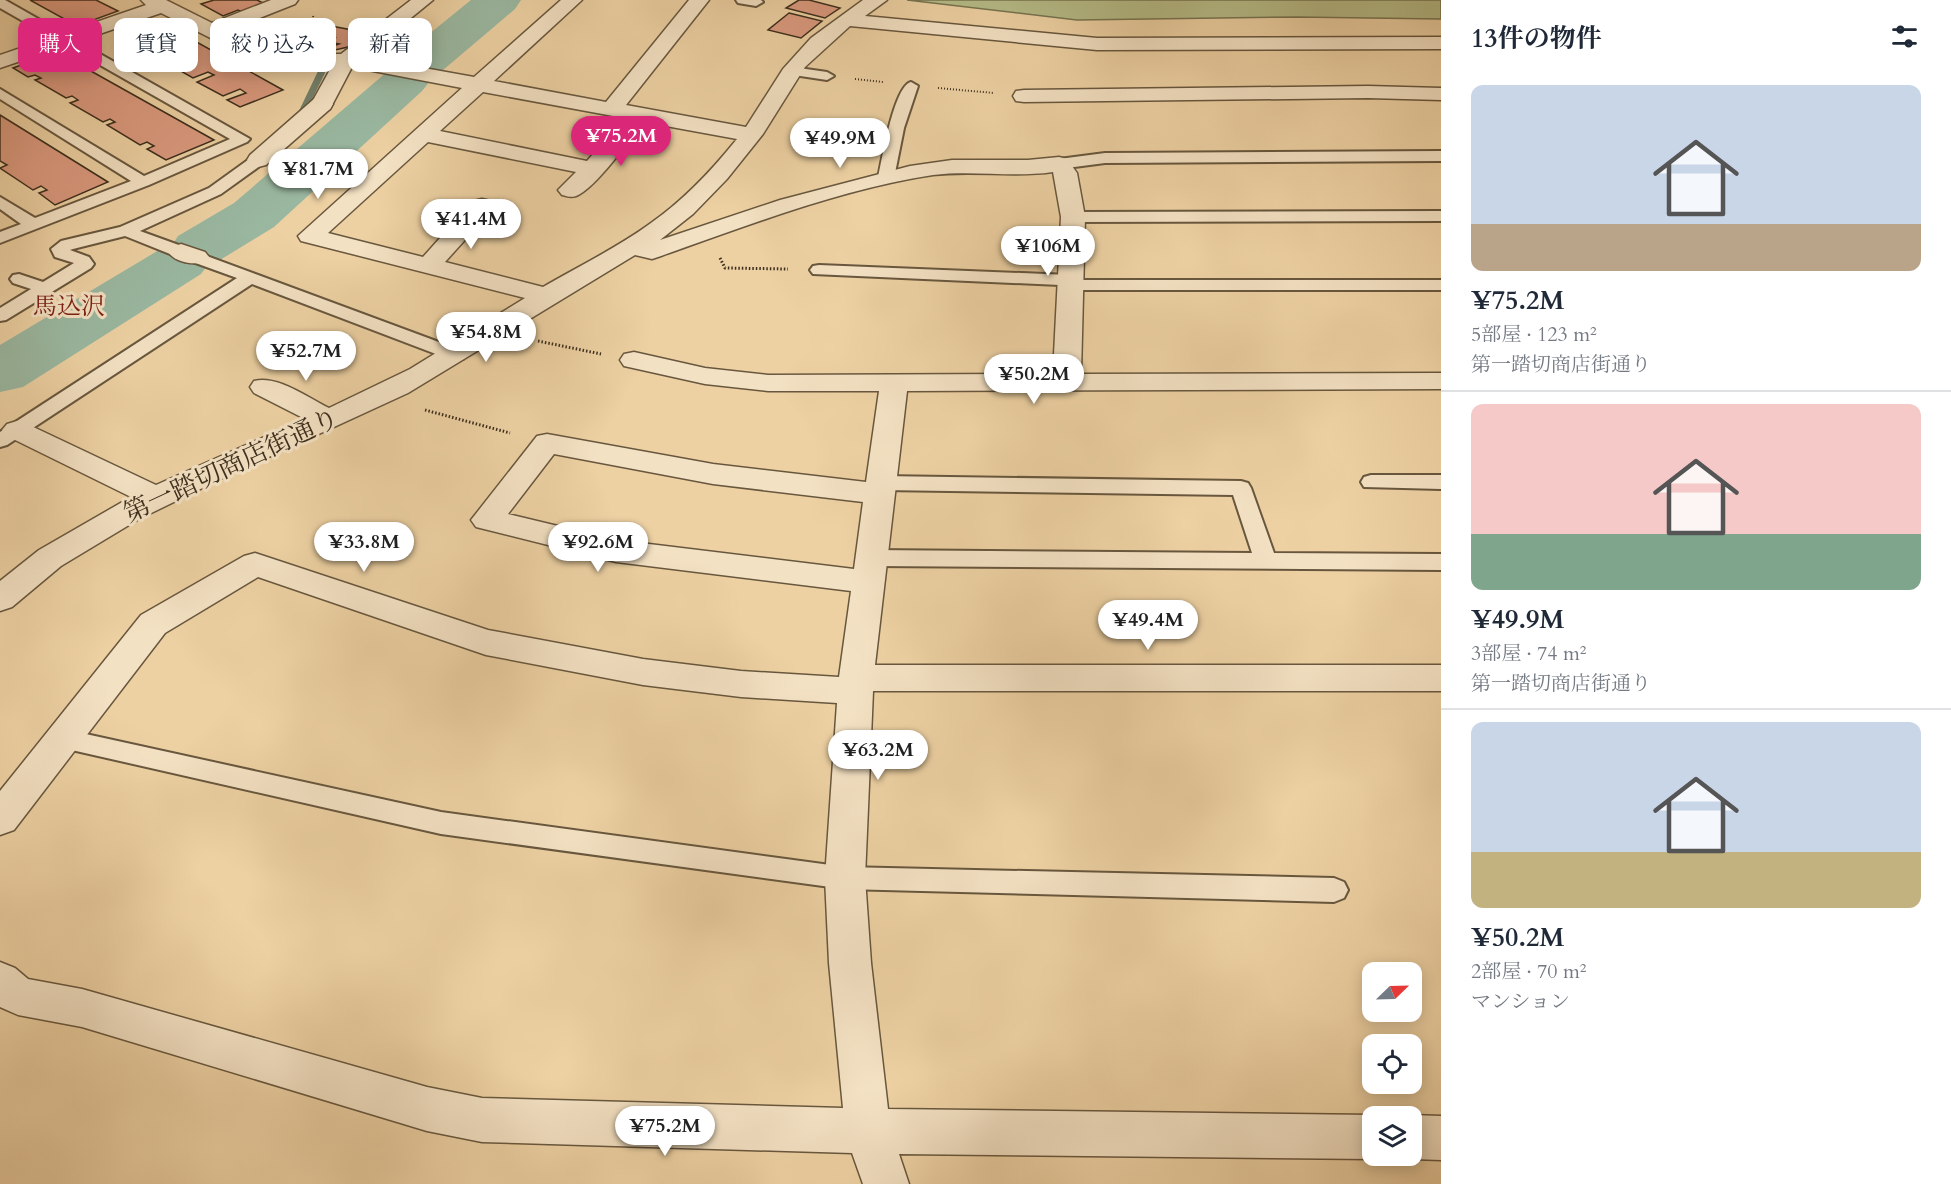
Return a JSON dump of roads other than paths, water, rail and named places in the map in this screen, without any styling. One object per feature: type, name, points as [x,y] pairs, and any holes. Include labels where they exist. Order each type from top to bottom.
[{"type":"street","points":[[243,18],[288,0]]},
{"type":"street","points":[[395,0],[421,1]]},
{"type":"street","points":[[547,296],[310,236],[572,0]]},
{"type":"street","points":[[612,109],[699,0]]},
{"type":"street","name":"第一踏切商店街通り","points":[[0,598],[48,559],[156,497],[378,397],[456,355],[547,296],[661,228],[733,158],[751,135],[792,71],[816,45],[877,0]]},
{"type":"street","points":[[258,160],[322,104],[346,60],[421,1]]},
{"type":"street","points":[[102,25],[157,3],[210,31]]},
{"type":"street","points":[[847,20],[1097,44],[1441,43]]},
{"type":"street","points":[[0,62],[18,56]]},
{"type":"street","points":[[336,60],[751,135]]},
{"type":"street","points":[[1024,96],[1357,92],[1441,94]]},
{"type":"street","points":[[570,190],[593,169],[639,114]]},
{"type":"street","points":[[423,134],[593,169]]},
{"type":"street","points":[[630,248],[652,251],[778,208],[886,178],[956,167],[1033,169],[1059,164],[1065,173],[1073,217],[1067,382]]},
{"type":"street","points":[[429,265],[482,206]]},
{"type":"street","points":[[634,360],[705,376],[758,383],[1441,381]]},
{"type":"street","points":[[886,1184],[868,1131],[850,963],[845,878],[856,685],[894,381]]},
{"type":"street","points":[[264,387],[328,419]]},
{"type":"street","points":[[9,435],[156,497]]},
{"type":"street","points":[[870,570],[615,551],[487,520],[547,443],[713,474],[880,489]]},
{"type":"street","points":[[0,819],[153,624],[255,564],[486,642],[643,672],[741,684],[856,685],[1441,678]]},
{"type":"street","points":[[0,981],[18,996],[82,1008],[427,1108],[482,1120],[868,1131],[1362,1137]]},
{"type":"street","points":[[1422,1137],[1441,1138]]},
{"type":"lane","points":[[0,3],[27,18]]},
{"type":"lane","points":[[0,238],[143,182],[242,139],[102,60]]},
{"type":"lane","points":[[792,71],[827,76]]},
{"type":"lane","points":[[886,178],[896,128],[911,86]]},
{"type":"lane","points":[[0,93],[143,182]]},
{"type":"lane","points":[[1059,164],[1105,158],[1441,156]]},
{"type":"lane","points":[[0,316],[85,264],[83,261],[61,253],[60,249],[67,245],[126,231],[215,191],[258,160]]},
{"type":"lane","points":[[0,202],[34,225]]},
{"type":"lane","points":[[1073,217],[1441,216]]},
{"type":"lane","points":[[126,231],[456,355]]},
{"type":"lane","points":[[819,270],[1070,283],[1441,285]]},
{"type":"lane","points":[[9,435],[251,277]]},
{"type":"lane","points":[[19,279],[46,289]]},
{"type":"lane","points":[[1371,482],[1441,482]]},
{"type":"lane","points":[[880,489],[1241,488],[1266,561]]},
{"type":"lane","points":[[870,570],[1266,561],[1441,562]]},
{"type":"lane","points":[[63,739],[441,823],[845,878],[1334,890]]},
{"type":"waterway","points":[[432,55],[499,0]]},
{"type":"waterway","points":[[295,120],[300,116],[322,72]]},
{"type":"waterway","points":[[199,248],[254,215],[405,81]]},
{"type":"waterway","points":[[0,373],[180,262]]},
{"type":"district","name":"馬込沢","points":[[69,306]]}]
